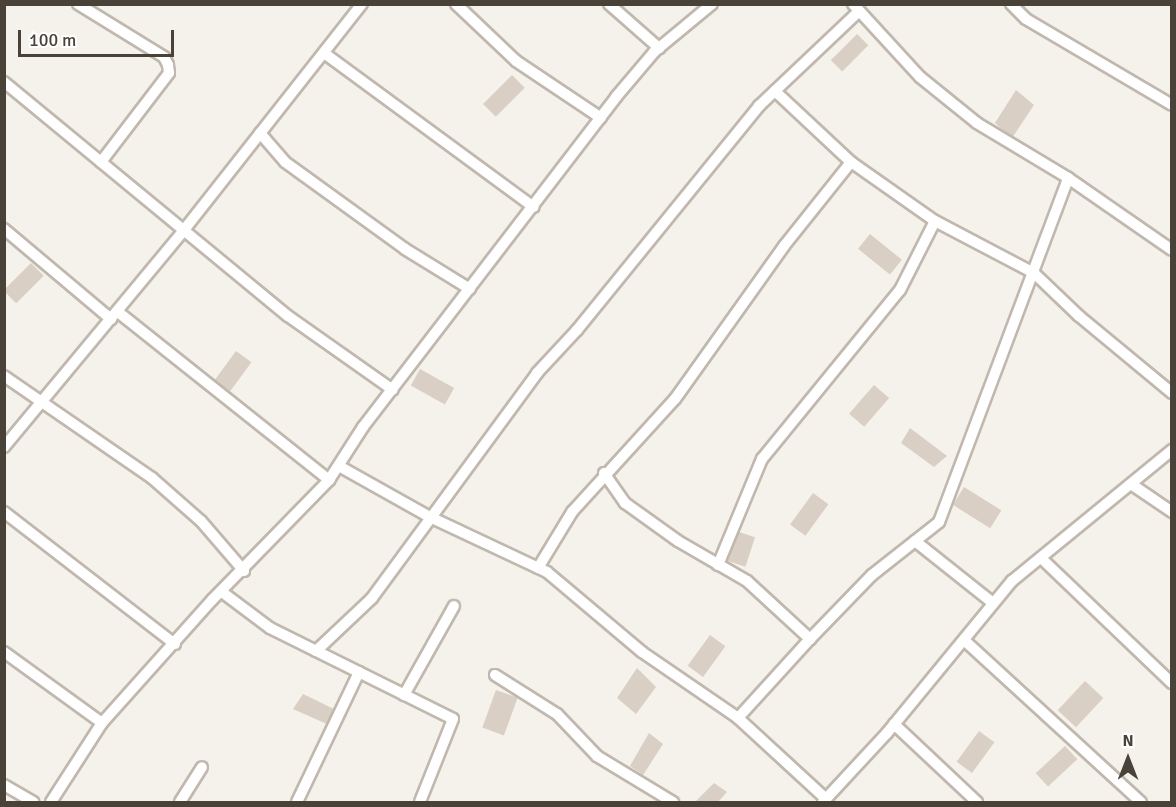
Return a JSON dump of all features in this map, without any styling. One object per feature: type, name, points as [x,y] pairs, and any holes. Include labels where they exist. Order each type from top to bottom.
[{"type":"street","points":[[78,4],[165,57],[168,65],[169,73],[101,162]]},
{"type":"street","points":[[4,447],[44,402],[184,230],[362,4]]},
{"type":"street","points":[[456,4],[516,61],[601,118]]},
{"type":"street","points":[[609,4],[659,48]]},
{"type":"street","points":[[51,802],[102,723],[329,480],[393,390],[601,118],[659,48],[712,4]]},
{"type":"street","points":[[1011,4],[1026,19],[1172,105]]},
{"type":"street","points":[[316,651],[372,598],[537,373],[578,330],[775,91],[856,8],[920,77],[977,123],[1068,178],[1172,250]]},
{"type":"street","points":[[324,53],[534,207]]},
{"type":"street","points":[[4,82],[288,316],[393,390]]},
{"type":"street","points":[[775,91],[851,162],[934,221],[1034,273],[1079,316],[1172,393]]},
{"type":"street","points":[[260,132],[285,162],[405,249],[470,289]]},
{"type":"street","points":[[538,568],[560,530],[604,473],[675,399],[784,246],[851,162]]},
{"type":"street","points":[[738,718],[872,575],[939,522],[1068,178]]},
{"type":"street","points":[[718,565],[762,459],[900,290],[934,221]]},
{"type":"street","points":[[4,229],[329,480]]},
{"type":"street","points":[[4,376],[152,478],[201,521],[244,571]]},
{"type":"street","points":[[339,466],[430,517],[538,568],[642,652],[738,718],[825,801],[894,724],[1012,581],[1172,450]]},
{"type":"street","points":[[604,473],[625,503],[718,565],[747,581],[810,639]]},
{"type":"street","points":[[1131,484],[1172,512]]},
{"type":"street","points":[[4,512],[175,644]]},
{"type":"street","points":[[915,541],[993,603]]},
{"type":"street","points":[[1041,558],[1172,683]]},
{"type":"street","points":[[222,592],[270,628],[453,719],[420,802]]},
{"type":"street","points":[[404,695],[454,606]]},
{"type":"street","points":[[963,640],[1141,802]]},
{"type":"street","points":[[4,652],[102,723]]},
{"type":"street","points":[[297,802],[359,672]]},
{"type":"street","points":[[495,675],[557,714],[597,756],[673,802]]},
{"type":"street","points":[[894,724],[977,802]]},
{"type":"street","points":[[180,802],[202,767]]},
{"type":"street","points":[[4,785],[33,802]]},
{"type":"building","points":[[857,34],[868,45],[842,71],[831,60]]},
{"type":"building","points":[[512,75],[525,88],[496,117],[483,104]]},
{"type":"building","points":[[1016,90],[1034,105],[1012,138],[995,123]]},
{"type":"building","points":[[870,234],[902,260],[890,275],[858,249]]},
{"type":"building","points":[[31,263],[44,276],[16,303],[4,290]]},
{"type":"building","points":[[236,351],[251,362],[230,391],[215,380]]},
{"type":"building","points":[[420,369],[454,388],[445,405],[411,386]]},
{"type":"building","points":[[874,385],[889,398],[864,427],[849,414]]},
{"type":"building","points":[[910,428],[947,456],[934,467],[901,443]]},
{"type":"building","points":[[964,487],[1001,510],[990,528],[953,505]]},
{"type":"building","points":[[813,493],[828,504],[805,536],[790,525]]},
{"type":"building","points":[[736,531],[755,537],[745,567],[726,560]]},
{"type":"building","points":[[710,635],[725,646],[703,677],[688,666]]},
{"type":"building","points":[[637,668],[656,687],[636,714],[617,698]]},
{"type":"building","points":[[1085,681],[1103,698],[1076,727],[1058,710]]},
{"type":"building","points":[[496,690],[518,698],[504,735],[482,728]]},
{"type":"building","points":[[303,694],[338,711],[329,725],[293,709]]},
{"type":"building","points":[[979,731],[994,742],[972,773],[957,762]]},
{"type":"building","points":[[649,733],[663,744],[643,775],[630,766]]},
{"type":"building","points":[[1065,746],[1077,759],[1048,786],[1036,773]]},
{"type":"building","points":[[714,783],[727,792],[718,802],[695,802]]}]
